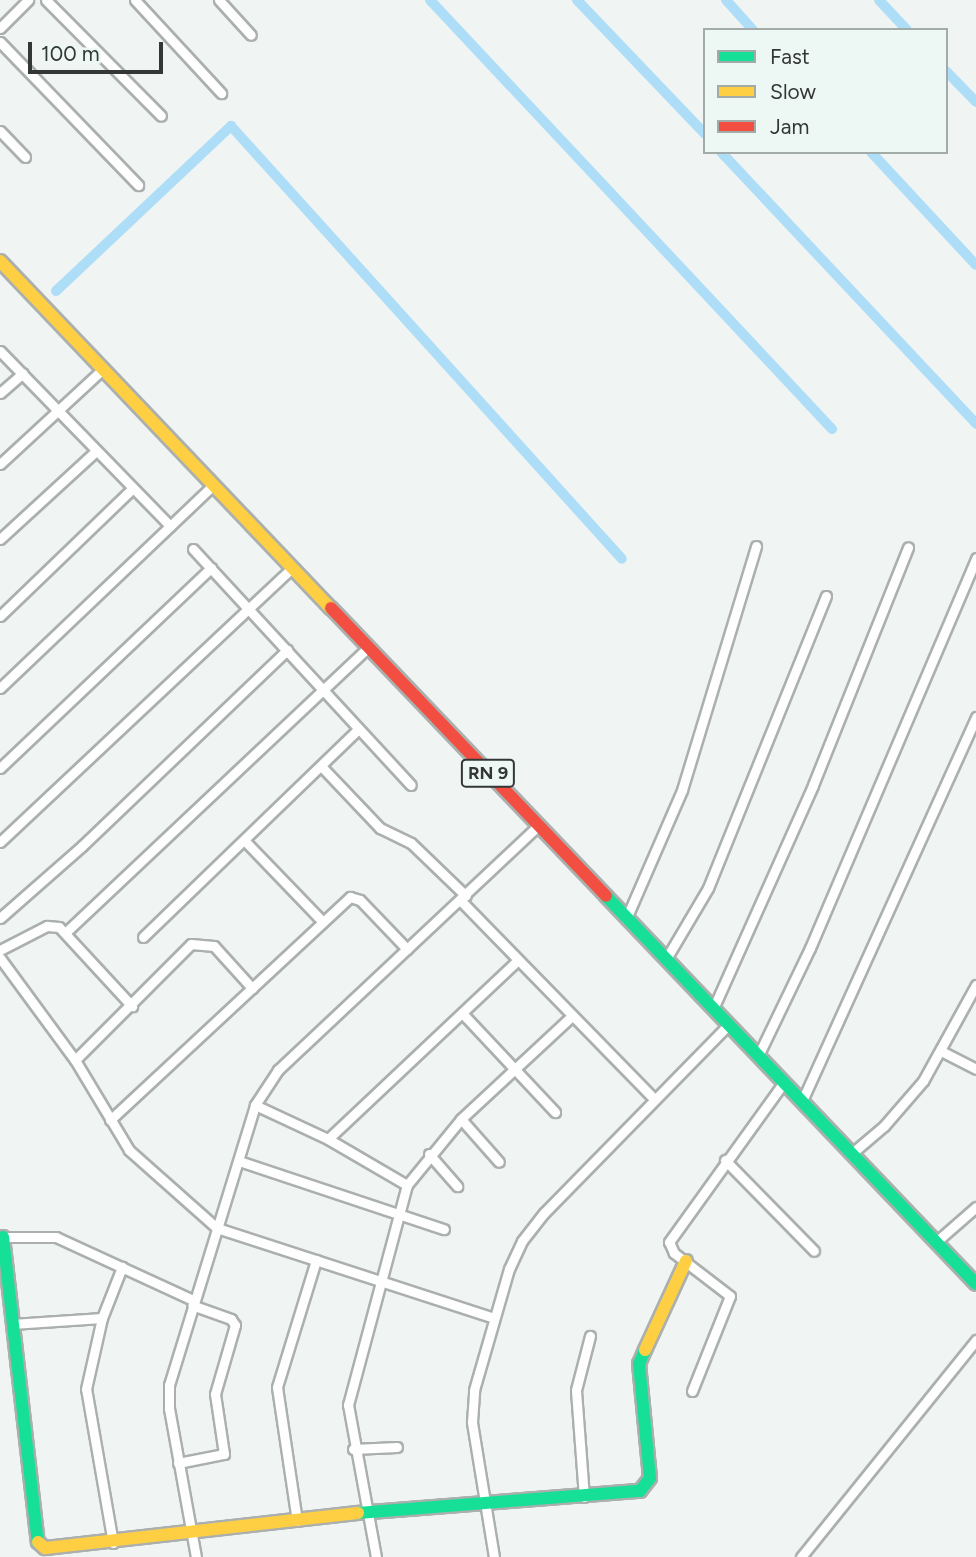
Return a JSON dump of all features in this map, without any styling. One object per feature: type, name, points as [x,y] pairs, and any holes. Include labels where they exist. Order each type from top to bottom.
[{"type":"main road","name":"RN 9","points":[[0,261],[976,1284]]},
{"type":"main road","points":[[1,1237],[38,1546],[113,1543],[369,1512],[584,1497],[648,1486],[639,1364],[686,1261]]},
{"type":"street","points":[[0,28],[28,0]]},
{"type":"street","points":[[46,0],[161,116]]},
{"type":"street","points":[[135,0],[222,93]]},
{"type":"street","points":[[219,0],[251,35]]},
{"type":"street","points":[[0,43],[138,185]]},
{"type":"street","points":[[0,131],[25,157]]},
{"type":"street","points":[[0,351],[170,526]]},
{"type":"street","points":[[0,464],[103,369]]},
{"type":"street","points":[[0,393],[23,373]]},
{"type":"street","points":[[0,539],[96,451]]},
{"type":"street","points":[[0,688],[213,485]]},
{"type":"street","points":[[0,616],[132,489]]},
{"type":"street","points":[[626,919],[682,790],[756,546]]},
{"type":"street","points":[[713,1009],[813,785],[908,548]]},
{"type":"street","points":[[193,549],[357,730],[411,785]]},
{"type":"street","points":[[758,1056],[815,936],[976,558]]},
{"type":"street","points":[[0,768],[211,568]]},
{"type":"street","points":[[0,842],[117,736],[247,606],[292,568]]},
{"type":"street","points":[[666,959],[708,888],[826,596]]},
{"type":"street","points":[[65,933],[368,647]]},
{"type":"street","points":[[0,918],[82,846],[287,650]]},
{"type":"street","points":[[802,1101],[976,717]]},
{"type":"street","points":[[143,937],[357,730]]},
{"type":"street","points":[[321,766],[380,828],[411,844],[518,960],[654,1099]]},
{"type":"street","points":[[196,1557],[178,1463],[169,1385],[192,1302],[256,1105],[278,1070],[538,826]]},
{"type":"street","points":[[244,840],[322,921]]},
{"type":"street","points":[[110,1120],[350,897],[360,900],[407,949]]},
{"type":"street","points":[[0,950],[47,926],[59,927],[132,1006]]},
{"type":"street","points":[[75,1060],[132,1006],[191,944],[203,942],[214,946],[251,988]]},
{"type":"street","points":[[0,958],[75,1060],[110,1120],[137,1159],[217,1228],[494,1318]]},
{"type":"street","points":[[328,1139],[404,1062],[462,1013],[518,960]]},
{"type":"street","points":[[851,1154],[907,1101],[972,1003],[976,985]]},
{"type":"street","points":[[462,1013],[514,1065],[555,1112]]},
{"type":"street","points":[[376,1557],[369,1512],[353,1450],[348,1405],[351,1382],[383,1284],[407,1185],[429,1154],[461,1119],[514,1065],[572,1016]]},
{"type":"street","points":[[494,1557],[472,1422],[474,1390],[494,1318],[522,1241],[597,1154],[728,1025]]},
{"type":"street","points":[[941,1051],[976,1069]]},
{"type":"street","points":[[692,1391],[730,1296],[686,1261],[669,1242],[783,1082]]},
{"type":"street","points":[[256,1105],[328,1139],[407,1185]]},
{"type":"street","points":[[461,1119],[499,1162]]},
{"type":"street","points":[[429,1154],[457,1186]]},
{"type":"street","points":[[725,1160],[814,1251]]},
{"type":"street","points":[[239,1161],[400,1212],[444,1229]]},
{"type":"street","points":[[936,1242],[976,1207]]},
{"type":"street","points":[[1,1237],[56,1237],[231,1319],[235,1325],[215,1394],[225,1454],[178,1463]]},
{"type":"street","points":[[297,1521],[278,1387],[316,1260]]},
{"type":"street","points":[[113,1543],[86,1390],[102,1318],[122,1267]]},
{"type":"street","points":[[12,1324],[102,1318]]},
{"type":"street","points":[[584,1497],[576,1378],[590,1336]]},
{"type":"street","points":[[802,1557],[976,1340]]},
{"type":"street","points":[[353,1450],[397,1447]]},
{"type":"waterway","points":[[430,0],[832,429]]},
{"type":"waterway","points":[[577,0],[703,132]]},
{"type":"waterway","points":[[726,0],[751,28]]},
{"type":"waterway","points":[[879,0],[905,28]]},
{"type":"waterway","points":[[948,73],[976,102]]},
{"type":"waterway","points":[[56,291],[231,126],[622,559]]},
{"type":"waterway","points":[[723,154],[976,424]]},
{"type":"waterway","points":[[873,154],[976,265]]},
{"type":"traffic: fast","points":[[606,896],[976,1284]]},
{"type":"traffic: fast","points":[[3,1237],[38,1542]]},
{"type":"traffic: fast","points":[[358,1513],[640,1491],[650,1478],[639,1364],[645,1350]]},
{"type":"traffic: slow","points":[[0,261],[331,608]]},
{"type":"traffic: slow","points":[[645,1350],[686,1261]]},
{"type":"traffic: slow","points":[[38,1542],[45,1548],[358,1513]]},
{"type":"traffic: jam","points":[[331,608],[606,896]]}]
